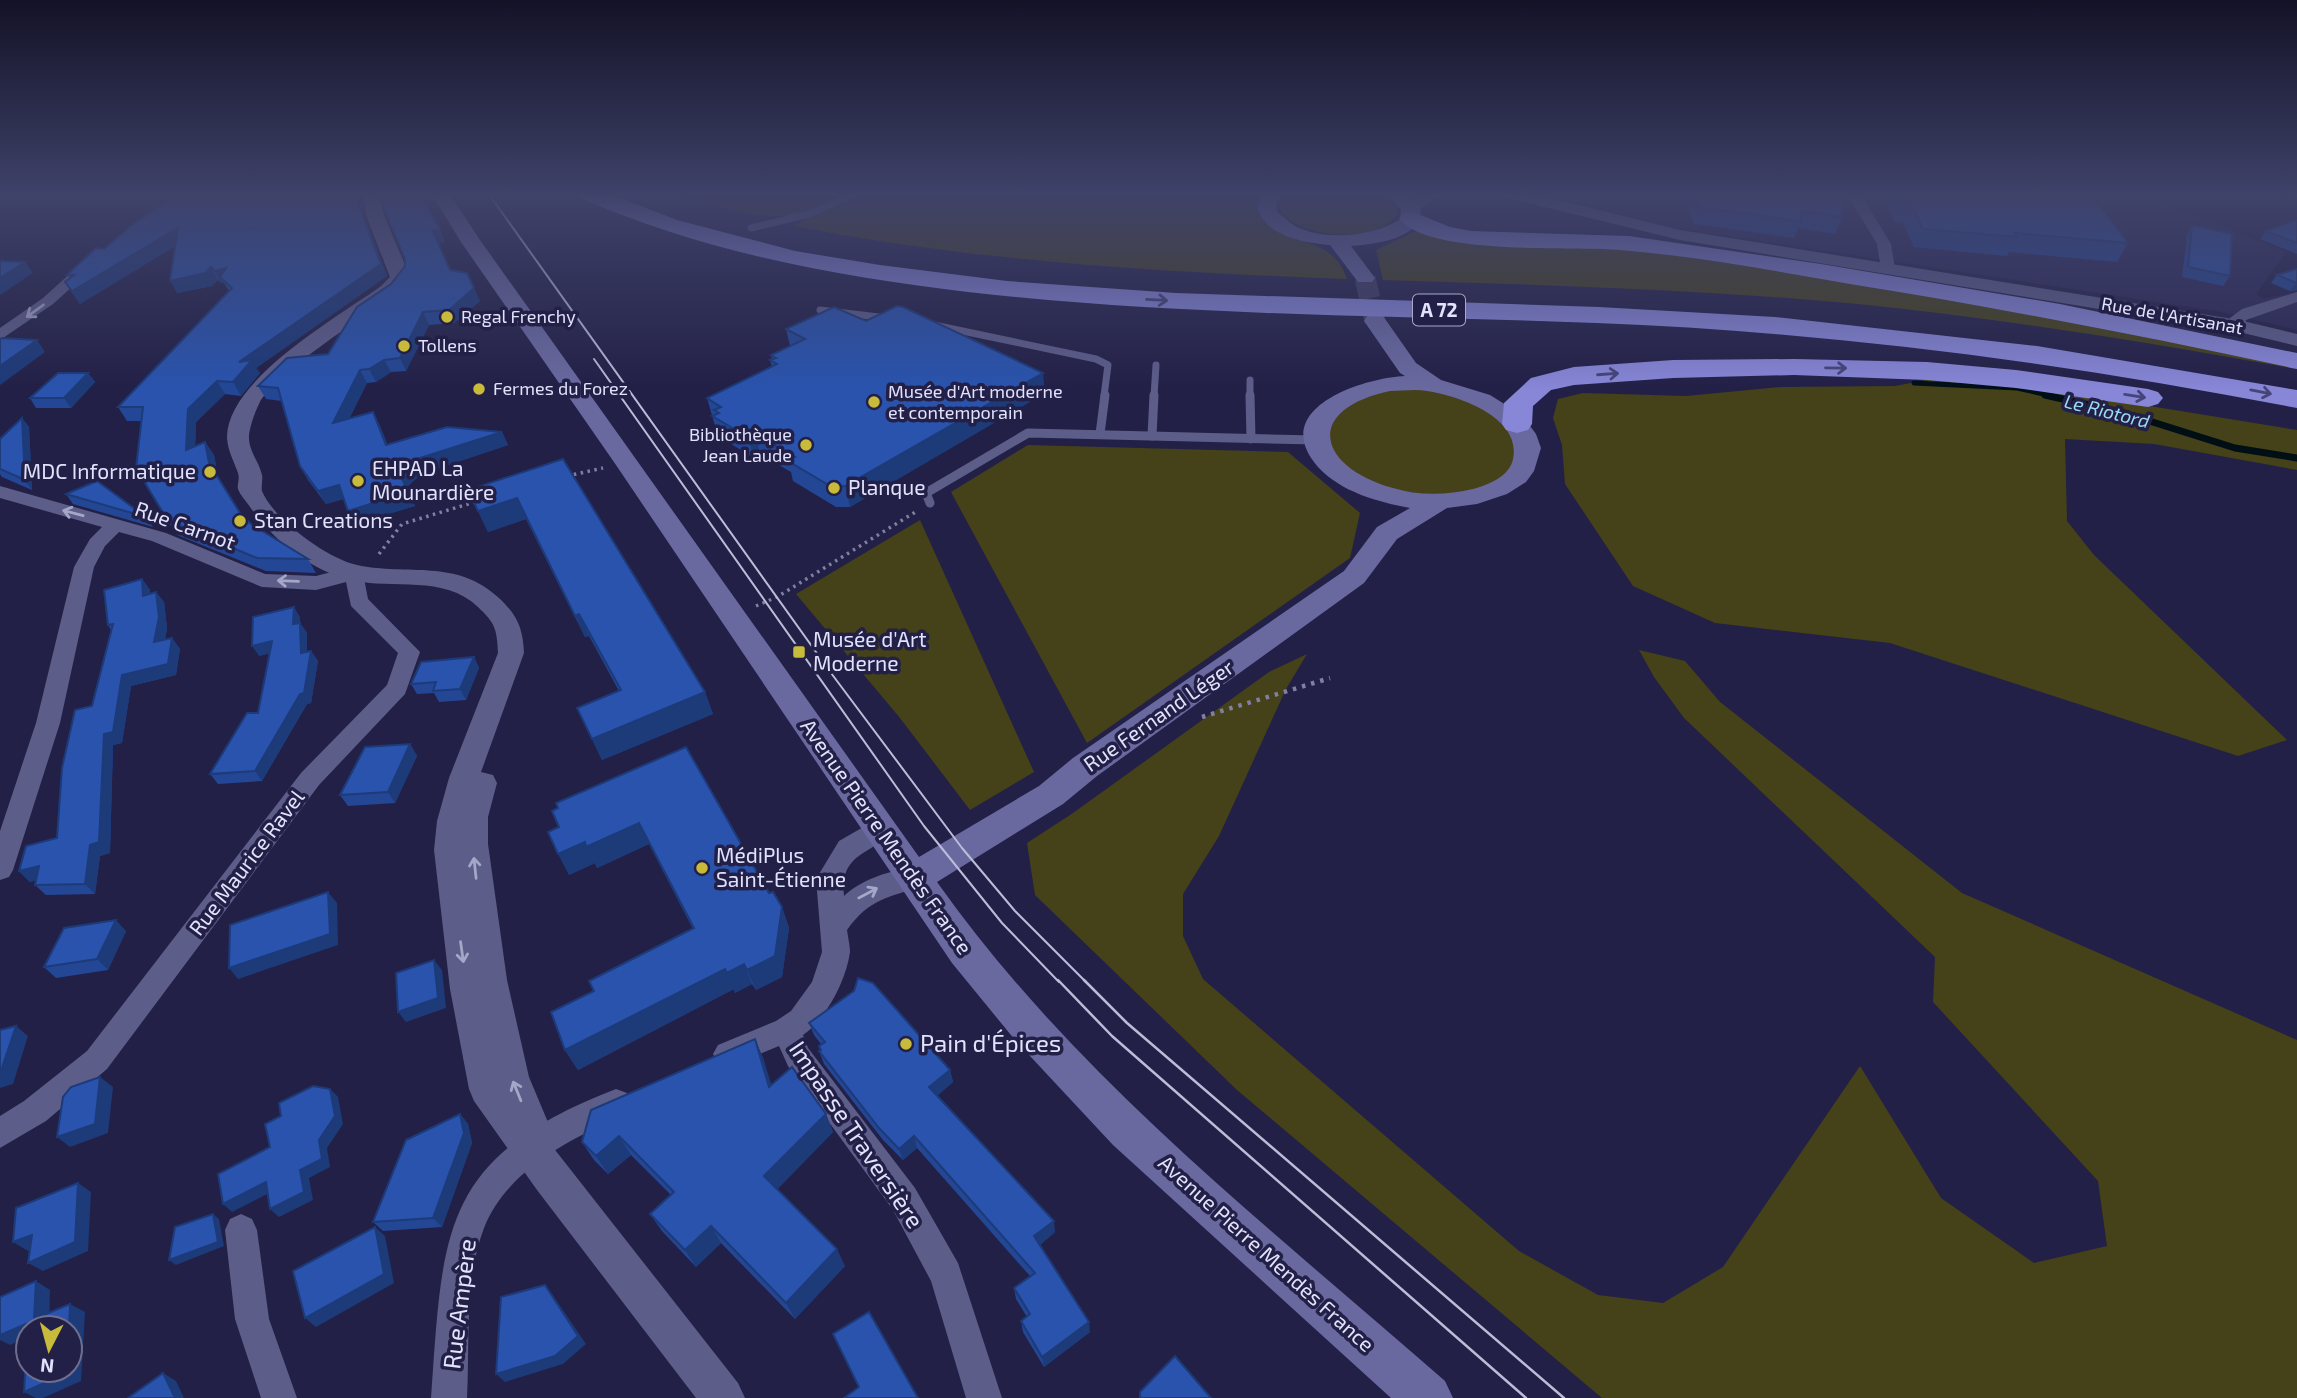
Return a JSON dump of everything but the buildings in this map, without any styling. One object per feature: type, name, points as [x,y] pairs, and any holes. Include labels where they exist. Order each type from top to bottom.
[{"type":"highway","name":"A 72","points":[[802,258],[853,269],[949,283],[1072,295],[1191,302],[1634,316],[1838,330],[2077,359],[2297,400]]},
{"type":"highway","name":"A 72","points":[[902,258],[1070,277],[1229,286],[1626,299],[1830,312],[2071,341],[2297,381]]},
{"type":"highway","points":[[1732,258],[2065,313],[2297,361]]},
{"type":"highway","points":[[1517,424],[1519,403],[1541,384],[1574,376],[1672,369],[1794,367],[1927,371],[2016,379],[2297,422]]},
{"type":"main road","name":"Avenue Pierre Mendès France","points":[[483,258],[628,463],[965,953],[1029,1027],[1128,1131],[1427,1398]]},
{"type":"main road","points":[[1350,258],[1365,278],[1365,258]]},
{"type":"main road","points":[[1373,386],[1380,369],[1375,321],[1408,368],[1432,384],[1482,399],[1517,424],[1528,449],[1524,466],[1511,481],[1489,493],[1437,503],[1371,490],[1339,471],[1324,456],[1316,440],[1317,424],[1325,410],[1341,398],[1373,386],[1432,384]]},
{"type":"main road","points":[[1371,490],[1387,533]]},
{"type":"main road","name":"Rue Fernand Léger","points":[[913,879],[1051,795],[1354,576],[1387,533],[1437,503]]},
{"type":"street","points":[[0,335],[48,301],[94,258]]},
{"type":"street","points":[[391,258],[399,278],[388,290],[281,368],[249,401],[238,436],[241,454],[251,476],[250,489],[272,522],[298,544],[332,565],[450,580],[475,590],[504,617],[510,634],[511,653],[464,778],[452,821],[450,850],[479,985],[487,1089],[723,1398]]},
{"type":"street","name":"Rue de l'Artisanat","points":[[1824,258],[2239,326],[2297,340]]},
{"type":"street","points":[[1886,258],[1888,269]]},
{"type":"street","points":[[2239,326],[2238,318],[2248,312],[2297,297]]},
{"type":"street","name":"Rue Carnot","points":[[0,492],[159,537],[262,580],[316,583],[361,569]]},
{"type":"street","points":[[0,870],[48,723],[84,568],[97,543],[115,525]]},
{"type":"street","name":"Rue Maurice Ravel","points":[[0,1133],[35,1111],[97,1060],[310,779],[397,688],[409,652],[358,601],[361,569]]},
{"type":"street","points":[[702,1066],[786,1030],[801,1020],[824,988],[836,952],[829,880],[848,848],[879,828]]},
{"type":"street","points":[[835,926],[850,903],[868,892],[913,879]]},
{"type":"street","name":"Impasse Traversière","points":[[786,1030],[797,1057],[904,1199],[946,1275],[984,1398]]},
{"type":"street","name":"Rue Ampère","points":[[449,1398],[459,1272],[470,1222],[494,1182],[540,1157],[579,1119],[641,1092]]},
{"type":"street","points":[[241,1230],[252,1319],[279,1398]]},
{"type":"lane","points":[[820,310],[894,318]]},
{"type":"lane","points":[[920,323],[1096,359],[1108,365],[1100,435]]},
{"type":"lane","points":[[1152,436],[1156,365]]},
{"type":"lane","points":[[1250,380],[1251,439]]},
{"type":"lane","points":[[930,503],[926,493],[1028,433],[1316,440]]},
{"type":"path","points":[[556,478],[628,463]]},
{"type":"path","points":[[361,569],[384,550],[402,524],[479,501]]},
{"type":"path","points":[[733,615],[777,597],[930,503]]},
{"type":"path","points":[[1189,721],[1330,678]]},
{"type":"shaded area","points":[[1015,258],[1335,258],[1347,279],[1208,273]]},
{"type":"shaded area","points":[[1378,258],[1701,258],[1925,293],[2297,365],[2297,369],[2078,332],[1858,304],[1680,291],[1383,280]]},
{"type":"shaded area","points":[[1873,258],[2282,258],[2256,294],[2263,299],[2297,292],[2297,330],[2222,312]]},
{"type":"shaded area","points":[[1937,378],[2076,394],[2297,430],[2297,470],[2154,444],[2065,439],[2067,521],[2094,555],[2287,740],[2238,756],[1890,643],[1715,623],[1633,586],[1565,484],[1562,445],[1553,418],[1558,399],[1583,393],[1686,396],[1781,387],[1895,386]]},
{"type":"shaded area","points":[[1401,388],[1446,394],[1490,410],[1513,435],[1517,450],[1514,462],[1502,477],[1485,487],[1465,493],[1442,495],[1397,490],[1377,485],[1356,475],[1326,445],[1332,413],[1349,400]]},
{"type":"shaded area","points":[[1028,445],[1288,452],[1360,513],[1350,558],[1087,743],[951,492]]},
{"type":"shaded area","points":[[920,520],[1034,772],[970,810],[900,718],[796,594]]},
{"type":"shaded area","points":[[1639,650],[1685,661],[1720,702],[1962,893],[2297,1040],[2297,1398],[1602,1398],[1237,1090],[1035,895],[1027,843],[1269,672],[1307,654],[1286,689],[1219,836],[1183,894],[1183,936],[1203,979],[1519,1251],[1598,1295],[1663,1303],[1723,1267],[1860,1066],[1941,1198],[2034,1263],[2107,1246],[2098,1181],[1933,1002],[1935,957],[1684,718],[1654,677]]},
{"type":"waterway","name":"Le Riotord","points":[[1914,383],[2017,388],[2053,396]]},
{"type":"waterway","name":"Le Riotord","points":[[2045,395],[2124,413],[2235,448],[2297,458]]},
{"type":"tunnel","points":[[1365,278],[1375,321]]},
{"type":"tram line","points":[[535,258],[831,673],[962,848],[1015,911],[1127,1023],[1564,1398]]},
{"type":"tram line","points":[[594,359],[924,826],[1002,923],[1059,982]]},
{"type":"tram line","points":[[1058,980],[1112,1036],[1526,1398]]},
{"type":"place","name":"Regal Frenchy","points":[[447,317]]},
{"type":"place","name":"Tollens","points":[[404,346]]},
{"type":"place","name":"Fermes du Forez","points":[[479,389]]},
{"type":"place","name":"Musée d'Art moderne et contemporain","points":[[874,402]]},
{"type":"place","name":"Bibliothèque Jean Laude","points":[[806,445]]},
{"type":"place","name":"MDC Informatique","points":[[210,472]]},
{"type":"place","name":"EHPAD La Mounardière","points":[[358,481]]},
{"type":"place","name":"Planque","points":[[834,488]]},
{"type":"place","name":"Stan Creations","points":[[240,521]]},
{"type":"place","name":"Musée d'Art Moderne","points":[[799,652]]},
{"type":"place","name":"MédiPlus Saint-Étienne","points":[[702,868]]},
{"type":"place","name":"Pain d'Épices","points":[[906,1044]]}]
